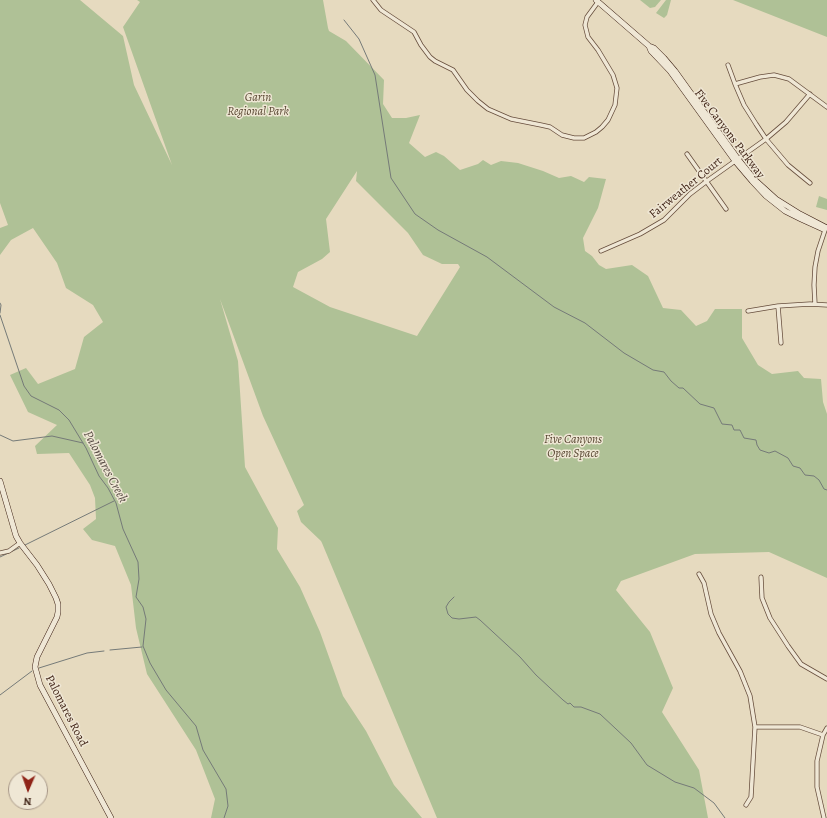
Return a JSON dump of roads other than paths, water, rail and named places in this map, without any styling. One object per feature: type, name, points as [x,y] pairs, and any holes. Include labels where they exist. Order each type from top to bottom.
[{"type":"street","points":[[373,0],[382,10],[414,32],[430,57],[453,70],[467,90],[488,109],[511,119],[550,127],[562,135],[574,138],[584,138],[596,132],[608,120],[616,105],[617,88],[613,75],[598,50],[588,38],[585,25],[587,17],[597,1]]},
{"type":"street","name":"Five Canyons Parkway","points":[[597,1],[649,46],[651,51],[670,71],[752,181],[775,203],[786,211],[826,229]]},
{"type":"street","points":[[728,65],[744,105],[766,139],[788,165],[810,183]]},
{"type":"street","points":[[735,84],[760,76],[774,75],[789,79],[827,107]]},
{"type":"street","name":"Fairweather Court","points":[[601,250],[640,234],[664,220],[690,194],[766,139],[786,122],[810,94]]},
{"type":"street","points":[[687,154],[726,209]]},
{"type":"street","points":[[815,304],[815,267],[818,251],[826,229]]},
{"type":"street","points":[[748,311],[778,306],[815,304],[827,305]]},
{"type":"street","points":[[778,306],[781,343]]},
{"type":"street","name":"Palomares Road","points":[[0,481],[16,536],[49,584],[58,604],[57,617],[35,662],[38,679],[111,818]]},
{"type":"street","points":[[0,553],[9,550],[20,543]]},
{"type":"street","points":[[699,574],[704,583],[710,614],[740,671],[750,696],[755,727],[751,797],[746,805]]},
{"type":"street","points":[[761,577],[762,598],[770,618],[788,646],[801,664],[827,679]]},
{"type":"street","points":[[755,727],[800,727],[823,735]]},
{"type":"street","points":[[824,818],[817,787],[817,761],[823,735],[827,728]]},
{"type":"waterway","points":[[344,20],[359,39],[375,75],[391,178],[415,214],[438,230],[487,257],[554,307],[585,323],[624,353],[653,370],[664,372],[671,381],[679,388],[683,388],[700,404],[714,408],[722,424],[732,425],[734,430],[740,430],[744,438],[756,440],[760,450],[769,453],[775,451],[788,458],[793,466],[800,468],[805,475],[814,476],[819,480],[824,489],[827,490]]},
{"type":"waterway","name":"Palomares Creek","points":[[0,303],[0,313]]},
{"type":"waterway","name":"Palomares Creek","points":[[0,315],[24,386],[31,396],[59,410],[69,420],[86,448],[99,476],[108,488],[116,503],[123,529],[138,562],[139,579],[136,597],[143,607],[146,619],[143,646],[150,663],[166,690],[196,726],[203,750],[226,789],[228,806],[224,818]]},
{"type":"waterway","points":[[0,435],[13,441],[52,436],[83,443]]},
{"type":"waterway","points":[[25,545],[114,501]]},
{"type":"waterway","points":[[0,557],[19,548]]},
{"type":"waterway","points":[[454,597],[446,607],[448,614],[452,618],[459,619],[476,617],[520,657],[536,675],[563,700],[568,704],[570,703],[574,707],[581,707],[600,714],[631,743],[647,765],[675,782],[694,788],[714,803],[725,818]]},
{"type":"waterway","points":[[110,650],[142,647]]},
{"type":"waterway","points":[[39,668],[87,653],[104,651]]},
{"type":"waterway","points":[[0,695],[32,671]]},
{"type":"park label","name":"Garin Regional Park","points":[[258,105]]},
{"type":"park label","name":"Five Canyons Open Space","points":[[573,447]]}]
